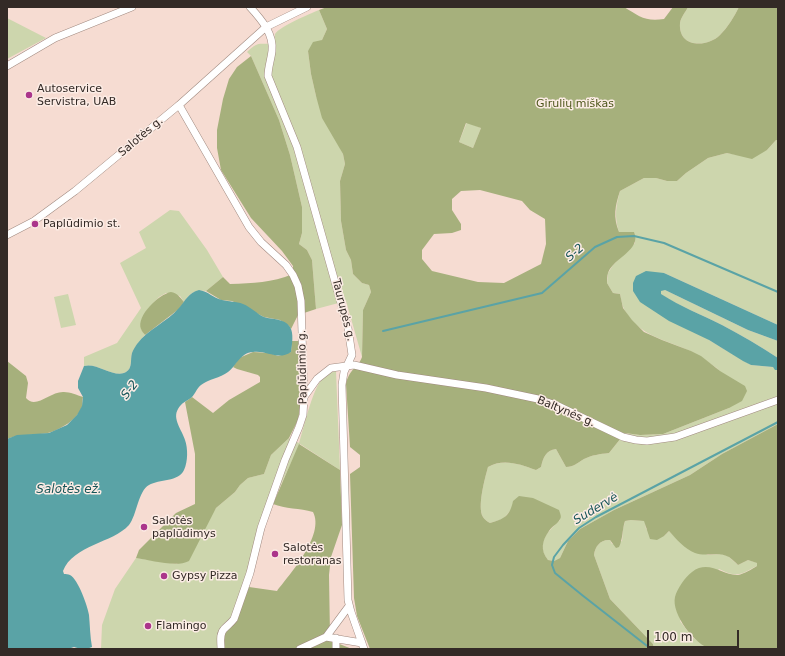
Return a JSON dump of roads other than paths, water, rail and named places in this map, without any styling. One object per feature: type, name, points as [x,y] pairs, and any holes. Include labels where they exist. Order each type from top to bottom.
[{"type":"street","points":[[7,66],[55,38],[132,7]]},
{"type":"street","points":[[250,7],[266,27]]},
{"type":"street","name":"Salotės g.","points":[[7,235],[34,221],[75,191],[179,105],[266,27],[307,7]]},
{"type":"street","name":"Taurupės g.","points":[[266,27],[272,44],[268,76],[297,147],[348,328],[352,355],[344,372],[342,385],[349,606],[363,646]]},
{"type":"street","name":"Paplūdimio g.","points":[[179,105],[249,226],[261,242],[286,265],[293,275],[298,286],[301,301],[304,397],[302,415],[299,427],[285,460],[261,528],[250,573],[234,618],[221,634],[221,649]]},
{"type":"street","points":[[304,397],[317,379],[331,368],[348,365]]},
{"type":"street","name":"Baltynės g.","points":[[348,365],[360,366],[403,376],[486,388],[526,396],[556,405],[623,437],[647,441],[675,438],[778,400]]},
{"type":"street","points":[[300,649],[326,637],[349,606]]},
{"type":"street","points":[[326,637],[336,638],[363,646]]},
{"type":"street","points":[[336,638],[336,649]]},
{"type":"water","points":[[646,271],[664,273],[778,325],[778,341],[748,330],[665,290],[661,291],[661,294],[668,299],[729,329],[778,358],[777,370],[773,367],[751,365],[709,340],[669,321],[640,302],[633,291],[633,283],[636,276]]},
{"type":"water","name":"Salotės ež.","points":[[199,290],[225,301],[238,302],[264,317],[288,324],[292,332],[291,352],[282,356],[263,352],[249,353],[242,357],[228,372],[222,376],[207,381],[200,386],[192,397],[181,405],[176,413],[177,421],[186,443],[187,451],[186,463],[181,474],[178,477],[153,483],[145,488],[129,525],[113,536],[75,555],[68,562],[63,571],[64,574],[73,578],[85,600],[89,615],[92,647],[85,649],[74,647],[68,649],[7,649],[7,439],[17,435],[49,433],[67,425],[77,415],[82,406],[83,397],[78,388],[78,381],[84,366],[94,366],[122,374],[126,372],[130,368],[131,355],[141,339],[174,313],[190,295]]},
{"type":"waterway","name":"S-2","points":[[383,331],[542,293],[595,247],[617,237],[634,236],[664,243],[778,292]]},
{"type":"waterway","name":"Sudervė","points":[[651,649],[555,573],[552,565],[554,557],[579,528],[596,517],[778,422]]},
{"type":"place","name":"Autoservice Servistra, UAB","points":[[29,95]]},
{"type":"place","name":"Paplūdimio st.","points":[[35,224]]},
{"type":"place","name":"Salotės paplūdimys","points":[[144,527]]},
{"type":"place","name":"Salotės restoranas","points":[[275,554]]},
{"type":"place","name":"Gypsy Pizza","points":[[164,576]]},
{"type":"place","name":"Flamingo","points":[[148,626]]},
{"type":"park label","name":"Girulių miškas","points":[[575,104]]}]
